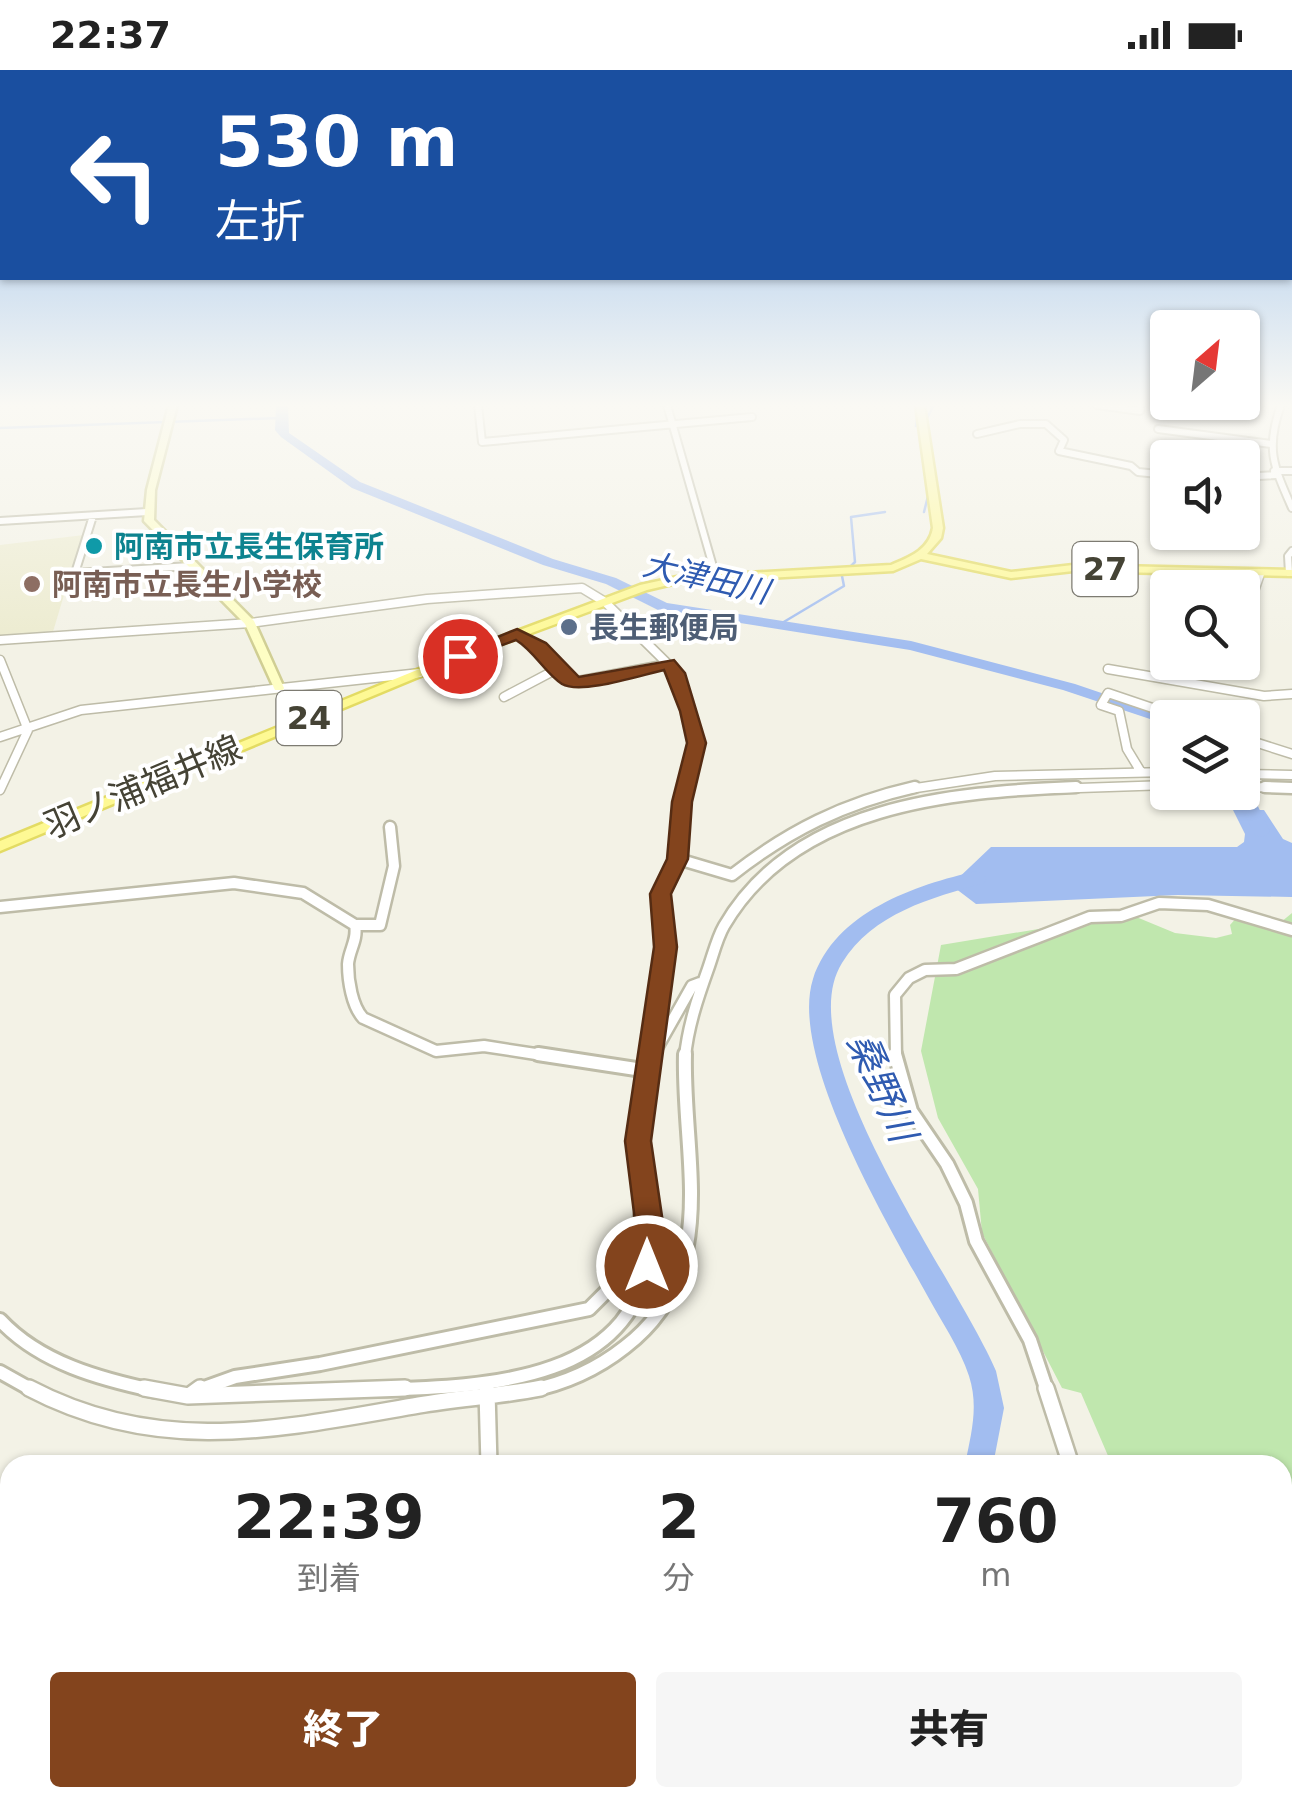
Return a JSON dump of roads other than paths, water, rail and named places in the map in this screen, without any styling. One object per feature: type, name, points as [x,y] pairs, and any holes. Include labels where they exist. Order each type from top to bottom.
[{"type":"main road","points":[[920,556],[936,538],[938,528],[932,486]]},
{"type":"main road","name":"27","points":[[920,556],[1011,575],[1074,568],[1150,570]]},
{"type":"main road","name":"24","points":[[716,578],[874,571],[920,556]]},
{"type":"main road","name":"27","points":[[1260,573],[1290,573]]},
{"type":"main road","name":"羽ノ浦福井線","points":[[0,846],[420,672],[621,595],[644,587],[716,578]]},
{"type":"street","points":[[153,486],[147,512],[165,541],[250,623],[279,688]]},
{"type":"street","points":[[690,486],[716,578]]},
{"type":"street","points":[[0,520],[147,512]]},
{"type":"street","points":[[93,516],[75,573],[191,566]]},
{"type":"street","points":[[1290,573],[1288,556],[1292,551]]},
{"type":"street","points":[[0,640],[250,623],[491,593],[582,588],[592,590],[668,664],[683,690],[697,743],[682,802],[678,859],[660,894],[666,947],[638,1141],[651,1237],[647,1266],[638,1296],[614,1330],[588,1352],[488,1397],[188,1396],[145,1390],[54,1359],[0,1320]]},
{"type":"street","points":[[517,634],[540,647],[558,669],[578,683],[668,664]]},
{"type":"street","points":[[0,660],[26,726],[0,790]]},
{"type":"street","points":[[504,697],[558,669]]},
{"type":"street","points":[[1108,669],[1264,696],[1292,694]]},
{"type":"street","points":[[0,738],[80,710],[420,672]]},
{"type":"street","points":[[1141,772],[1127,749],[1118,711],[1104,699],[1150,710]]},
{"type":"street","points":[[1260,744],[1292,754]]},
{"type":"street","points":[[678,859],[732,875],[772,840],[802,822],[895,792],[1033,775],[1150,772]]},
{"type":"street","points":[[1260,774],[1292,775]]},
{"type":"street","points":[[0,1372],[43,1397],[97,1418],[162,1432],[242,1433],[534,1392],[587,1372],[632,1343],[656,1318],[678,1283],[692,1210],[684,1113],[685,1052],[700,983],[725,919],[744,894],[775,862],[816,834],[852,818],[966,795],[1150,786]]},
{"type":"street","points":[[1260,787],[1292,788]]},
{"type":"street","points":[[0,907],[204,883],[234,883],[302,894],[355,925],[383,923],[394,866],[390,827]]},
{"type":"street","points":[[1068,1455],[1030,1340],[976,1242],[966,1203],[947,1164],[912,1111],[893,1046],[895,995],[908,978],[925,970],[956,969],[1090,917],[1121,916],[1159,903],[1182,901],[1208,906],[1292,930]]},
{"type":"street","points":[[355,925],[357,934],[348,963],[355,1009],[362,1018],[401,1038],[436,1051],[484,1046],[649,1070]]},
{"type":"street","points":[[651,1050],[658,1046],[692,986],[700,983]]},
{"type":"street","points":[[188,1396],[204,1385],[235,1378],[589,1308],[621,1280],[636,1254],[645,1203]]},
{"type":"street","points":[[488,1397],[489,1455]]},
{"type":"water","points":[[1233,810],[1264,810],[1283,839],[1292,843],[1292,897],[1178,895],[976,904],[951,885],[991,847],[1237,847],[1244,842],[1245,834]]},
{"type":"waterway","name":"大津田川","points":[[359,486],[548,562],[611,581],[663,607],[911,646],[1069,687],[1150,714]]},
{"type":"waterway","points":[[924,512],[927,486]]},
{"type":"waterway","points":[[849,568],[855,562],[851,517],[885,512]]},
{"type":"waterway","points":[[777,626],[844,586],[842,576]]},
{"type":"waterway","name":"大津田川","points":[[1251,810],[1261,831]]},
{"type":"waterway","name":"桑野川","points":[[977,878],[909,899],[867,924],[834,959],[823,980],[819,1017],[829,1064],[849,1118],[876,1176],[982,1371],[990,1408],[981,1455]]},
{"type":"place","name":"阿南市立長生保育所","points":[[94,546]]},
{"type":"place","name":"阿南市立長生小学校","points":[[32,584]]},
{"type":"place","name":"長生郵便局","points":[[569,627]]}]
